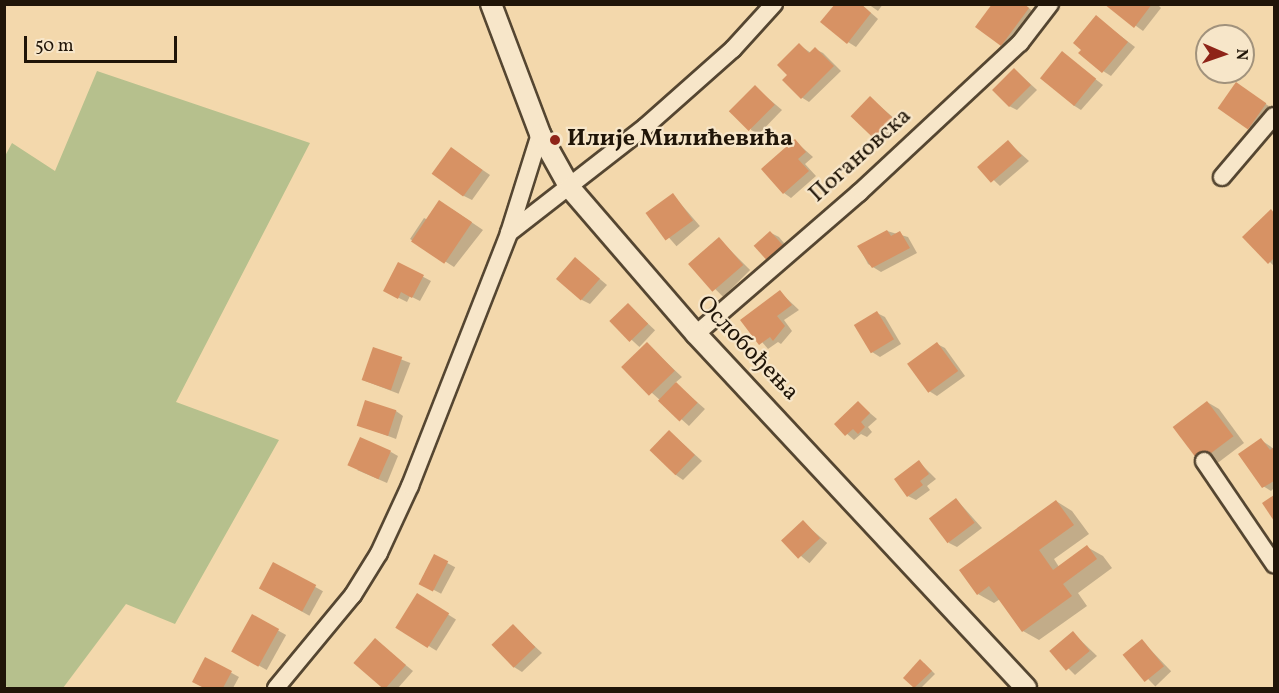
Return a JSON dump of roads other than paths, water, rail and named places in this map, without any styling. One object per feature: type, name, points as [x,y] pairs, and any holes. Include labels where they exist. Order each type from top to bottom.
[{"type":"street","name":"Ослобођења","points":[[491,4],[540,134],[570,188],[696,334],[1026,688]]},
{"type":"street","points":[[509,233],[570,188],[733,49],[774,4]]},
{"type":"street","name":"Погановска","points":[[696,334],[859,193],[1020,43],[1050,4]]},
{"type":"street","points":[[1222,177],[1275,116]]},
{"type":"street","points":[[276,688],[353,595],[379,553],[454,383],[509,233],[540,134]]},
{"type":"street","points":[[1204,461],[1275,564]]},
{"type":"place","name":"Илије Милићевића","points":[[555,140]]}]
